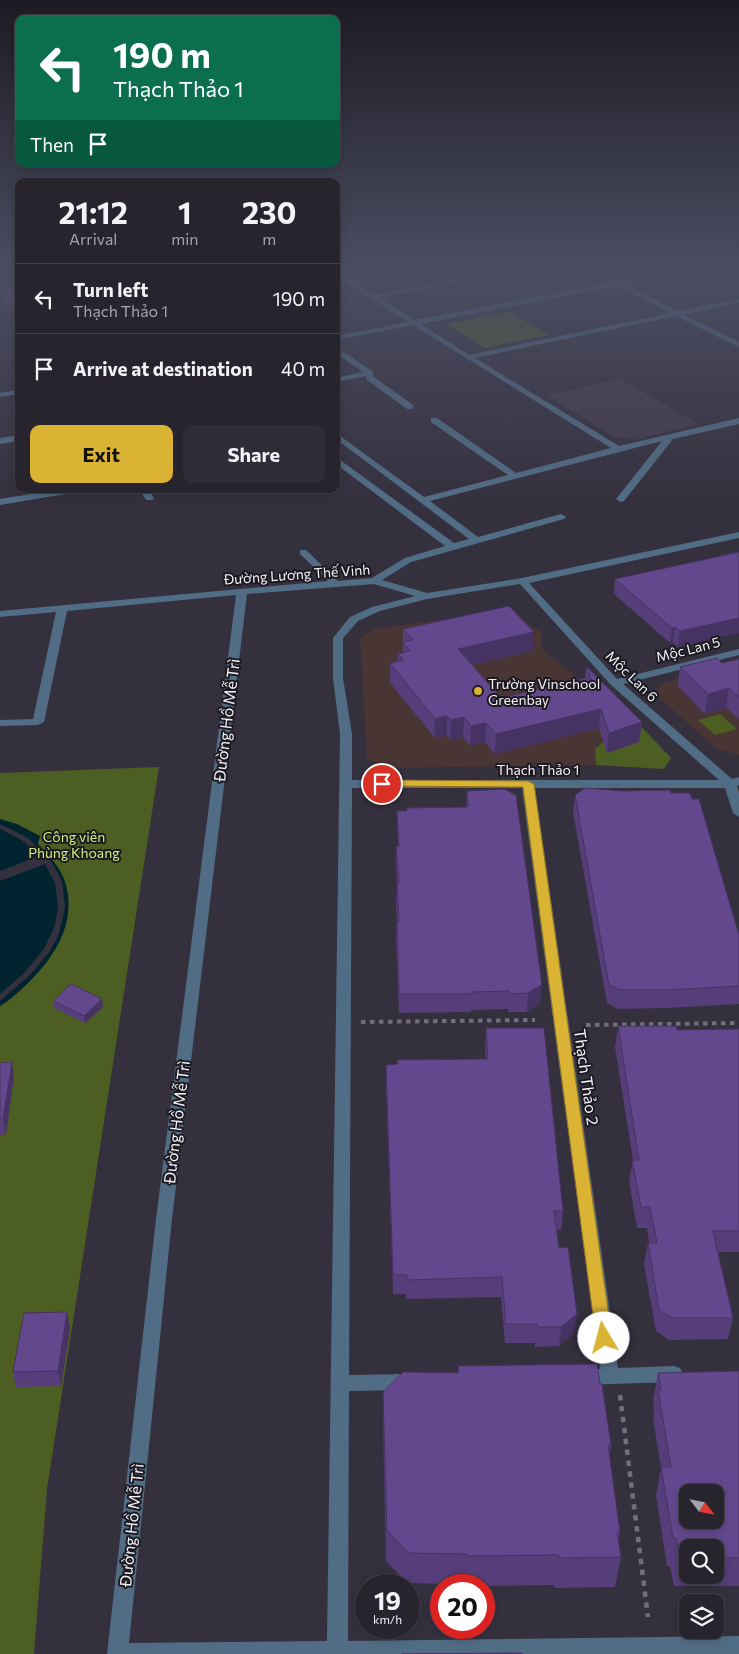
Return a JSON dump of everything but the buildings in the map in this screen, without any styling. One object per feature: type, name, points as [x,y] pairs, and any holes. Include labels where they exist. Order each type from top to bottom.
[{"type":"street","points":[[455,348],[618,449]]},
{"type":"street","points":[[469,357],[512,348]]},
{"type":"street","points":[[340,352],[369,373],[370,378],[410,407]]},
{"type":"street","points":[[340,379],[369,373]]},
{"type":"street","points":[[0,395],[15,392]]},
{"type":"street","points":[[434,420],[516,477]]},
{"type":"street","points":[[423,500],[618,449],[739,421]]},
{"type":"street","points":[[340,438],[476,540]]},
{"type":"street","points":[[621,499],[669,438]]},
{"type":"street","points":[[0,441],[15,439]]},
{"type":"street","points":[[340,463],[453,547]]},
{"type":"street","points":[[0,502],[53,493]]},
{"type":"street","points":[[146,493],[149,498]]},
{"type":"street","points":[[374,581],[408,560],[560,517]]},
{"type":"street","name":"Đường Lương Thế Vinh","points":[[0,614],[242,591],[374,581],[427,596],[522,580],[739,536]]},
{"type":"street","points":[[302,552],[336,584]]},
{"type":"street","name":"Mộc Lan 6","points":[[522,580],[615,683],[735,783]]},
{"type":"street","name":"Đường Hồ Mễ Trì","points":[[117,1654],[165,1209],[242,591]]},
{"type":"street","points":[[336,1652],[346,734],[338,678],[338,638],[354,619],[376,610],[427,596]]},
{"type":"street","points":[[0,723],[38,722],[62,608]]},
{"type":"street","name":"Mộc Lan 5","points":[[615,683],[739,652]]},
{"type":"street","points":[[735,783],[739,813]]},
{"type":"street","name":"Thạch Thảo 1","points":[[345,784],[735,783]]},
{"type":"street","name":"Thạch Thảo 2","points":[[528,784],[610,1376]]},
{"type":"street","points":[[561,1377],[689,1374]]},
{"type":"street","points":[[339,1383],[426,1381]]},
{"type":"street","points":[[124,1654],[739,1646]]},
{"type":"path","points":[[354,1022],[535,1020]]},
{"type":"path","points":[[586,1025],[739,1023]]},
{"type":"path","points":[[620,1394],[648,1617]]},
{"type":"shaded area","points":[[620,379],[699,424],[633,440],[614,437],[547,395]]},
{"type":"shaded area","name":"Trường Vinschool Greenbay","points":[[509,611],[542,633],[542,648],[549,655],[611,705],[636,721],[602,741],[595,749],[596,765],[385,768],[367,758],[360,638],[373,629]]},
{"type":"shaded area","points":[[739,670],[739,755],[716,748],[655,694],[660,684],[699,673]]},
{"type":"green space","points":[[720,714],[737,729],[715,735],[698,720]]},
{"type":"green space","points":[[636,721],[671,758],[664,769],[596,765],[595,749],[613,732]]},
{"type":"green space","name":"Công viên Phùng Khoang","points":[[159,767],[47,1489],[34,1654],[0,1654],[0,773]]},
{"type":"water","points":[[0,819],[17,824],[40,836],[38,844],[55,863],[61,873],[69,900],[65,928],[52,954],[44,966],[24,987],[0,1006]]},
{"type":"pier","points":[[0,824],[28,838],[51,861],[62,881],[65,907],[59,934],[50,951],[31,974],[0,1001],[0,994],[25,972],[44,949],[55,925],[58,907],[55,883],[45,864],[0,881],[0,871],[39,856],[23,841],[0,829]]},
{"type":"place","name":"Trường Vinschool Greenbay","points":[[478,691]]},
{"type":"route","points":[[382,784],[528,784],[604,1338]]}]
